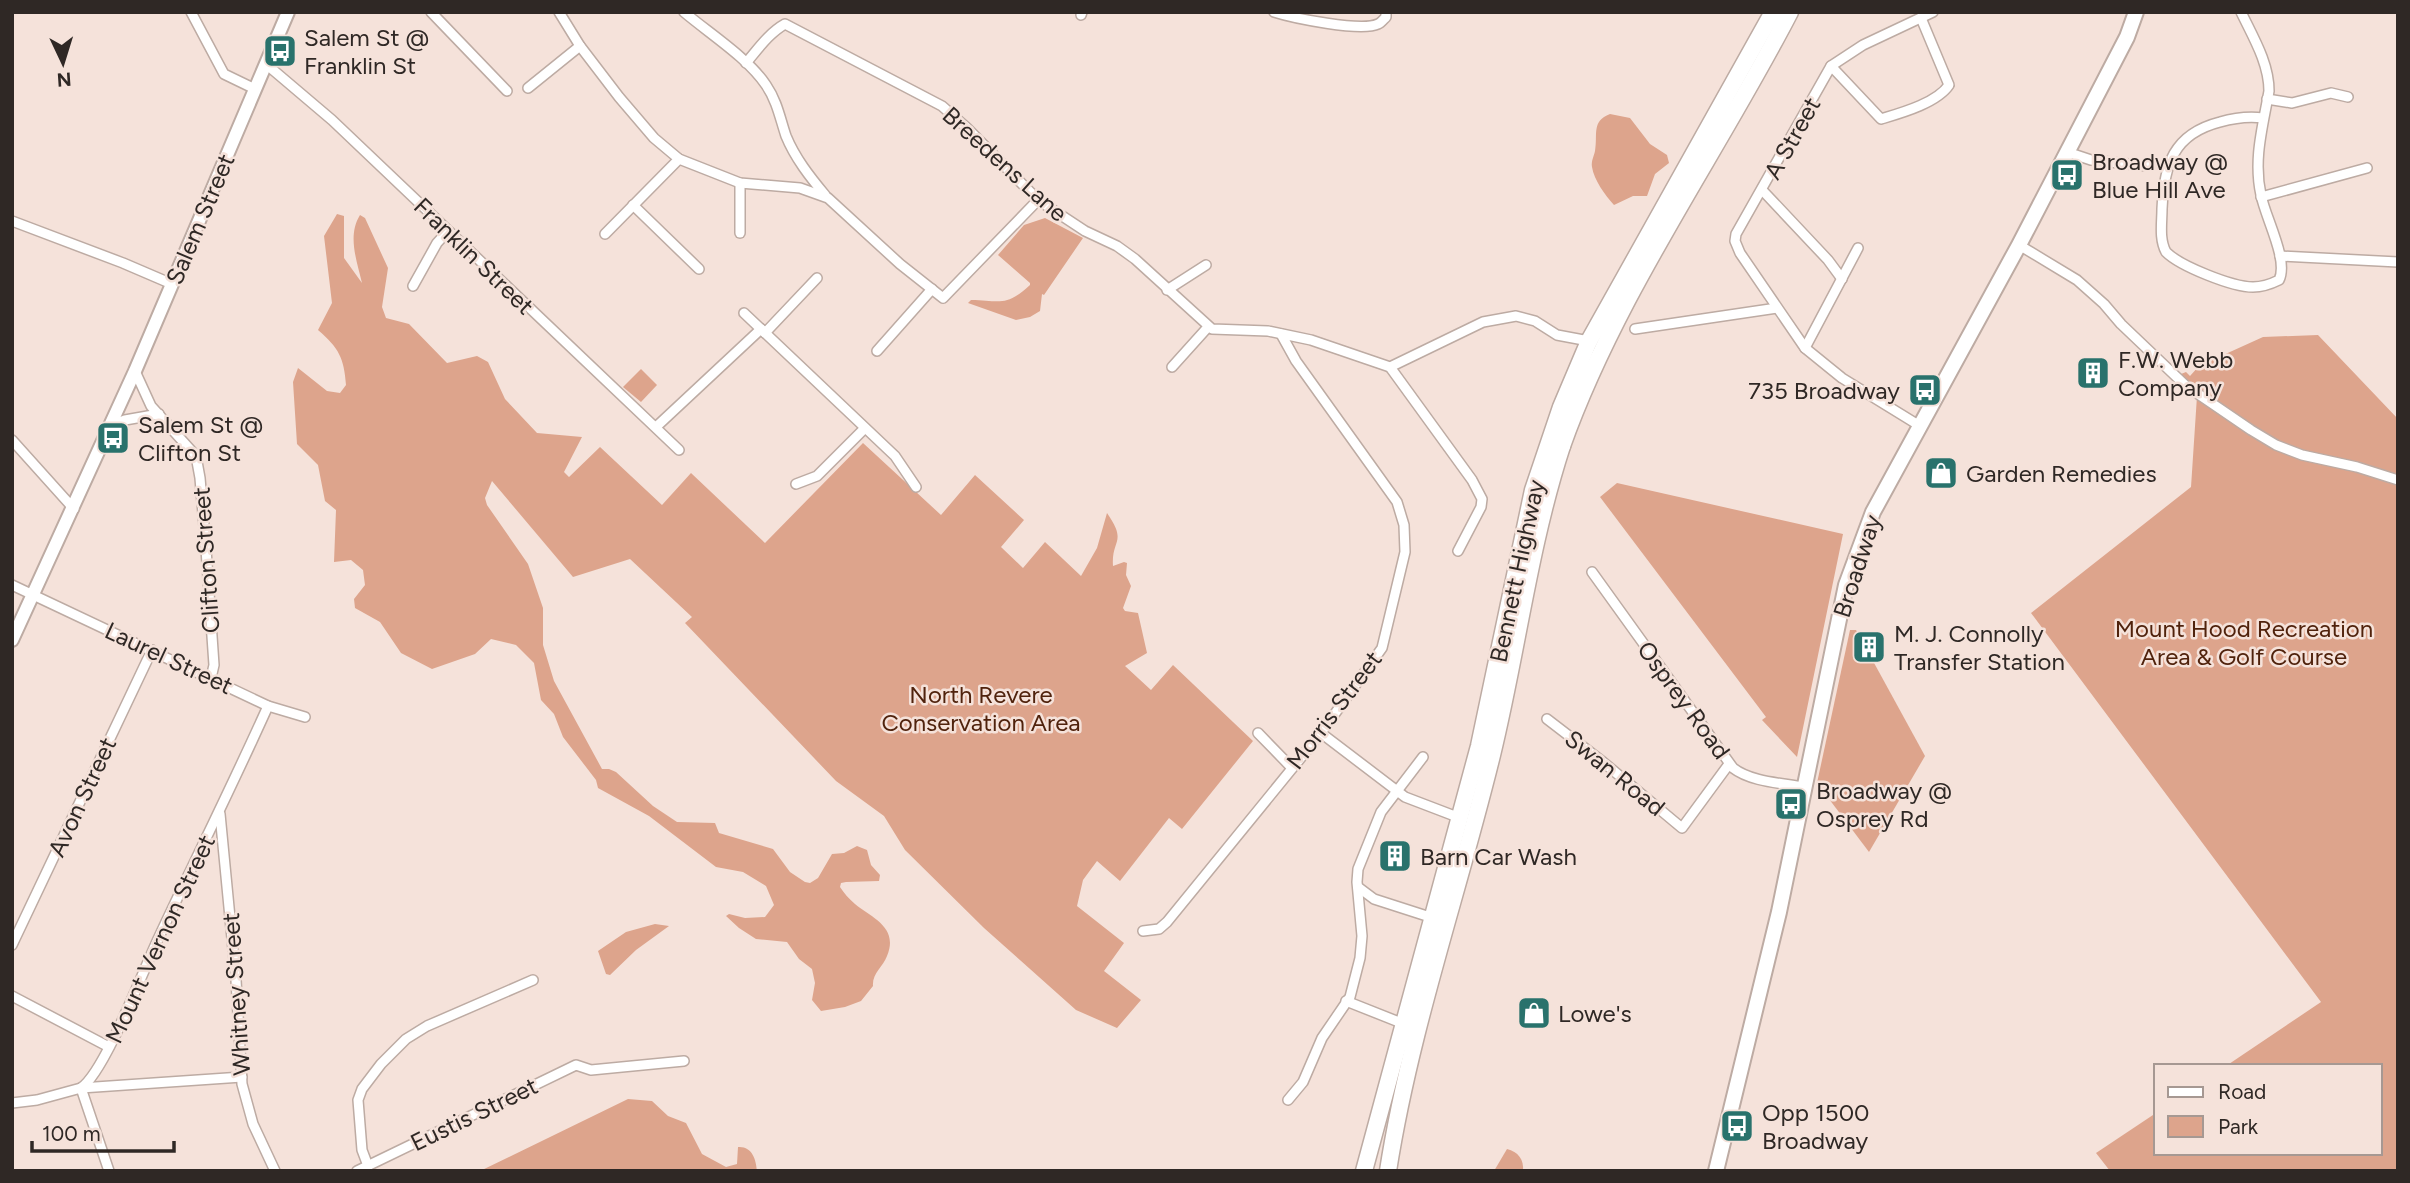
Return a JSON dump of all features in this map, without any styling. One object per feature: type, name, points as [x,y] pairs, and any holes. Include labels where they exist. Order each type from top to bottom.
[{"type":"highway","name":"Bennett Highway","points":[[1364,1171],[1487,712],[1521,541],[1538,473],[1561,407],[1589,341],[1773,12]]},
{"type":"highway","name":"Bennett Highway","points":[[1388,1171],[1411,1054],[1493,752],[1538,530],[1562,446],[1587,381],[1617,319],[1790,12]]},
{"type":"highway","points":[[1395,1126],[1397,1171]]},
{"type":"main road","name":"Salem Street","points":[[12,640],[111,426],[288,12]]},
{"type":"main road","name":"Broadway","points":[[1716,1171],[1779,912],[1835,634],[1853,561],[1872,512],[2019,246],[2127,37],[2136,12]]},
{"type":"street","points":[[191,12],[225,74],[255,89]]},
{"type":"street","points":[[431,12],[508,91]]},
{"type":"street","points":[[559,12],[580,46],[654,138],[680,159],[740,183],[800,188],[828,198]]},
{"type":"street","points":[[684,12],[746,63],[766,84],[779,108],[786,136],[803,167],[828,198],[943,299],[1038,200]]},
{"type":"street","points":[[1274,12],[1317,22],[1364,26],[1377,24],[1386,17],[1386,12]]},
{"type":"street","name":"A Street","points":[[1777,308],[1740,253],[1735,241],[1736,234],[1763,191],[1831,66],[1863,45],[1933,12]]},
{"type":"street","points":[[2241,12],[2267,71],[2267,99],[2258,160],[2261,197],[2280,256],[2282,273],[2279,280],[2269,285],[2254,287],[2224,281],[2169,256],[2162,236],[2167,167],[2177,149],[2200,128],[2239,118],[2263,118]]},
{"type":"street","points":[[1831,66],[1881,119],[1906,112],[1944,93],[1949,85],[1921,18]]},
{"type":"street","name":"Breedens Lane","points":[[746,63],[765,40],[785,24],[942,106],[968,128],[1038,200],[1135,259],[1208,327]]},
{"type":"street","points":[[528,88],[580,46]]},
{"type":"street","name":"Franklin Street","points":[[266,64],[332,120],[679,450]]},
{"type":"street","points":[[2267,99],[2292,103],[2331,93],[2348,97]]},
{"type":"street","points":[[2067,152],[2091,160],[2147,166]]},
{"type":"street","points":[[605,234],[680,159]]},
{"type":"street","points":[[2261,197],[2367,168]]},
{"type":"street","points":[[740,183],[740,233]]},
{"type":"street","points":[[1763,191],[1843,279]]},
{"type":"street","points":[[633,205],[699,269]]},
{"type":"street","points":[[12,221],[172,284]]},
{"type":"street","points":[[413,286],[437,243],[448,231]]},
{"type":"street","points":[[2019,246],[2077,280],[2185,385],[2251,430],[2276,445],[2302,455],[2398,480]]},
{"type":"street","points":[[1805,348],[1858,248]]},
{"type":"street","points":[[2280,256],[2398,262]]},
{"type":"street","points":[[1167,290],[1206,265]]},
{"type":"street","points":[[656,427],[749,340],[763,331],[817,278]]},
{"type":"street","points":[[877,351],[932,289]]},
{"type":"street","points":[[1635,329],[1777,308],[1805,348],[1842,378],[1920,426]]},
{"type":"street","points":[[744,313],[895,456],[916,486]]},
{"type":"street","points":[[1390,367],[1483,323],[1516,316],[1535,321],[1557,335],[1589,341]]},
{"type":"street","points":[[1171,367],[1208,327],[1220,330],[1268,331],[1311,341],[1390,367],[1472,480],[1482,499],[1458,551]]},
{"type":"street","name":"Morris Street","points":[[1143,931],[1159,929],[1167,922],[1321,733],[1383,645],[1404,565],[1404,525],[1397,502],[1296,361],[1281,334]]},
{"type":"street","name":"Clifton Street","points":[[135,371],[151,406],[195,456],[198,467],[214,665],[211,678]]},
{"type":"street","points":[[111,426],[125,420],[159,414]]},
{"type":"street","points":[[796,484],[817,476],[864,429]]},
{"type":"street","points":[[12,440],[74,509]]},
{"type":"street","name":"Osprey Road","points":[[1592,572],[1729,764],[1744,774],[1803,787]]},
{"type":"street","name":"Laurel Street","points":[[12,585],[268,706],[305,717]]},
{"type":"street","name":"Avon Street","points":[[12,945],[152,650]]},
{"type":"street","name":"Mount Vernon Street","points":[[81,1088],[88,1083],[109,1047],[268,706]]},
{"type":"street","name":"Swan Road","points":[[1547,719],[1682,828],[1729,764]]},
{"type":"street","points":[[1258,733],[1292,768]]},
{"type":"street","points":[[1321,733],[1396,791],[1417,803],[1460,818]]},
{"type":"street","points":[[1288,1100],[1307,1084],[1322,1038],[1350,997],[1360,958],[1362,936],[1358,869],[1376,821],[1423,757]]},
{"type":"street","name":"Whitney Street","points":[[220,812],[236,979],[242,1077],[253,1124],[275,1171]]},
{"type":"street","points":[[1358,887],[1374,899],[1433,918]]},
{"type":"street","points":[[368,1166],[362,1150],[358,1100],[362,1089],[381,1064],[406,1039],[427,1026],[533,980]]},
{"type":"street","points":[[12,996],[109,1047]]},
{"type":"street","points":[[1346,1001],[1404,1024]]},
{"type":"street","name":"Eustis Street","points":[[357,1171],[576,1065],[591,1070],[684,1061]]},
{"type":"street","points":[[12,1103],[37,1100],[81,1088],[242,1077]]},
{"type":"street","points":[[81,1088],[109,1171]]},
{"type":"green space","points":[[1610,114],[1630,118],[1650,144],[1667,155],[1669,163],[1655,174],[1647,196],[1633,196],[1614,205],[1597,182],[1592,165],[1596,129],[1600,120]]},
{"type":"green space","name":"North Revere Conservation Area","points":[[337,214],[344,216],[344,258],[362,283],[354,231],[360,215],[365,218],[388,268],[382,307],[386,318],[409,324],[447,363],[477,356],[488,362],[505,399],[537,433],[582,437],[564,472],[569,477],[600,447],[662,505],[691,473],[765,543],[863,443],[941,515],[975,475],[1024,520],[1001,547],[1023,568],[1045,542],[1081,576],[1097,548],[1107,513],[1118,536],[1113,566],[1127,563],[1126,575],[1131,586],[1123,608],[1125,611],[1138,613],[1147,653],[1125,666],[1151,690],[1173,665],[1253,741],[1182,829],[1169,818],[1120,881],[1097,861],[1083,880],[1077,906],[1124,943],[1104,971],[1141,1000],[1117,1028],[1076,1010],[984,928],[905,850],[884,816],[836,781],[685,623],[692,617],[630,559],[573,577],[492,481],[485,498],[487,505],[528,564],[543,608],[543,645],[554,681],[602,769],[616,772],[653,806],[677,822],[715,823],[719,833],[773,849],[790,872],[805,882],[810,883],[818,878],[832,854],[844,853],[857,846],[867,850],[871,865],[880,875],[879,881],[846,882],[841,883],[840,887],[853,902],[882,924],[887,930],[890,946],[874,977],[873,986],[861,1001],[821,1011],[812,1000],[815,983],[812,969],[799,959],[787,942],[756,939],[726,916],[765,917],[774,905],[766,886],[743,872],[716,867],[649,816],[598,788],[596,780],[563,737],[554,714],[541,700],[534,663],[516,645],[491,639],[475,654],[432,669],[401,653],[380,622],[355,608],[354,599],[365,585],[363,570],[351,560],[334,562],[336,510],[325,501],[318,465],[297,444],[293,382],[298,368],[327,391],[340,393],[346,385],[339,354],[318,330],[332,303],[324,236]]},
{"type":"green space","points":[[1045,218],[1083,238],[1044,295],[1042,294],[1040,311],[1030,317],[1016,320],[968,303],[971,300],[1008,300],[1030,285],[998,255],[1024,225]]},
{"type":"green space","name":"Mount Hood Recreation Area & Golf Course","points":[[2318,335],[2398,419],[2398,1171],[2110,1171],[2096,1153],[2154,1114],[2154,1155],[2382,1155],[2382,1064],[2229,1064],[2321,1002],[2031,613],[2191,487],[2197,396],[2181,374],[2186,372],[2190,376],[2199,366],[2263,337]]},
{"type":"green space","points":[[641,369],[657,385],[641,402],[623,387]]},
{"type":"green space","points":[[1617,483],[1843,534],[1797,757],[1762,720],[1766,717],[1600,497]]},
{"type":"green space","points":[[1850,630],[1856,630],[1925,756],[1869,852],[1817,783]]},
{"type":"green space","points":[[655,924],[669,926],[636,950],[610,975],[606,974],[598,951],[626,932]]},
{"type":"green space","points":[[628,1099],[652,1101],[668,1116],[686,1123],[702,1154],[726,1167],[737,1164],[738,1147],[747,1149],[754,1158],[757,1171],[480,1171]]},
{"type":"green space","points":[[1507,1149],[1520,1157],[1523,1171],[1494,1171]]},
{"type":"place","name":"Salem St @ Franklin St","points":[[280,51]]},
{"type":"place","name":"Broadway @ Blue Hill Ave","points":[[2067,175]]},
{"type":"place","name":"F.W. Webb Company","points":[[2093,373]]},
{"type":"place","name":"735 Broadway","points":[[1925,390]]},
{"type":"place","name":"Salem St @ Clifton St","points":[[113,438]]},
{"type":"place","name":"Garden Remedies","points":[[1941,473]]},
{"type":"place","name":"M. J. Connolly Transfer Station","points":[[1869,647]]},
{"type":"place","name":"Broadway @ Osprey Rd","points":[[1791,804]]},
{"type":"place","name":"Barn Car Wash","points":[[1395,856]]},
{"type":"place","name":"Lowe's","points":[[1534,1013]]},
{"type":"place","name":"Opp 1500 Broadway","points":[[1737,1126]]}]
